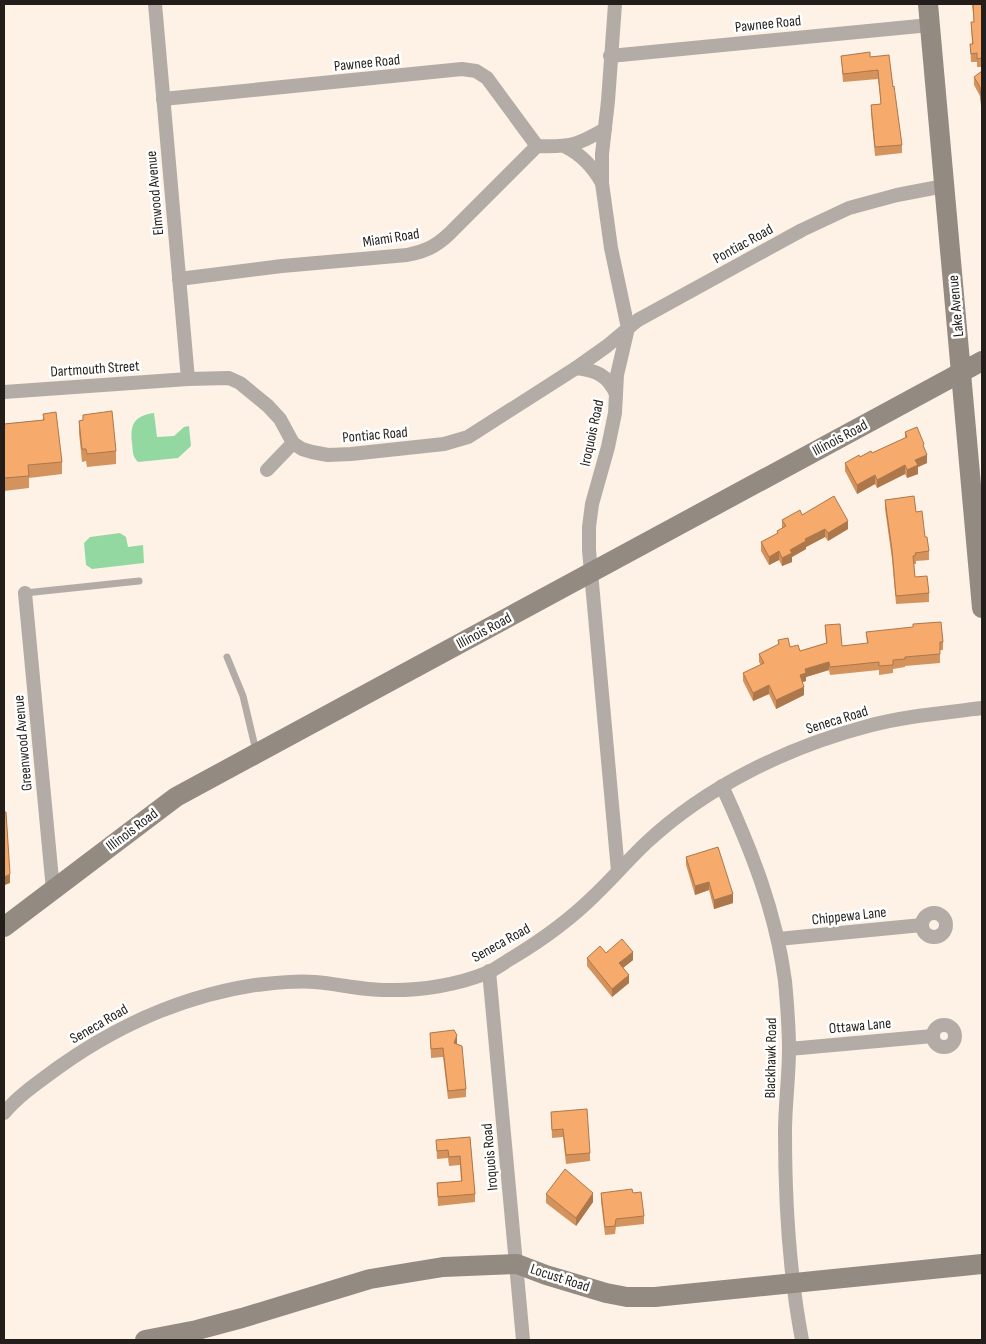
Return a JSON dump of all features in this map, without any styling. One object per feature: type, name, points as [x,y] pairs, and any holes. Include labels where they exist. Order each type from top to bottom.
[{"type":"street","name":"Elmwood Avenue","points":[[155,4],[188,378]]},
{"type":"street","name":"Iroquois Road","points":[[615,4],[602,154],[602,182],[611,248],[628,328],[617,376],[615,413],[591,512],[589,550],[618,871]]},
{"type":"street","name":"Lake Avenue","points":[[928,4],[982,608]]},
{"type":"street","name":"Pawnee Road","points":[[610,56],[930,25]]},
{"type":"street","name":"Pawnee Road","points":[[163,99],[462,69],[476,71],[487,78],[537,146]]},
{"type":"street","points":[[537,146],[566,147],[578,144],[605,129]]},
{"type":"street","name":"Miami Road","points":[[179,279],[282,266],[407,256],[423,252],[437,245],[450,234],[537,146]]},
{"type":"street","points":[[566,147],[584,158],[602,182]]},
{"type":"street","name":"Pontiac Road","points":[[293,443],[307,450],[328,455],[457,441],[468,437],[576,368],[607,346],[638,320],[802,230],[841,212],[897,195],[944,186]]},
{"type":"street","name":"Illinois Road","points":[[4,927],[176,797],[982,361]]},
{"type":"street","points":[[576,368],[588,369],[606,377],[612,384],[616,395]]},
{"type":"street","points":[[188,378],[229,378],[240,383],[268,406],[280,419],[293,443],[267,470]]},
{"type":"street","name":"Dartmouth Street","points":[[4,392],[188,378]]},
{"type":"street","name":"Greenwood Avenue","points":[[25,593],[53,890]]},
{"type":"street","name":"Seneca Road","points":[[4,1113],[41,1080],[77,1054],[140,1019],[198,997],[228,989],[278,982],[314,982],[386,990],[428,987],[456,982],[490,971],[559,927],[594,896],[647,842],[722,786],[801,748],[834,736],[871,725],[908,718],[982,708]]},
{"type":"street","name":"Blackhawk Road","points":[[722,786],[747,839],[764,888],[778,939],[785,981],[789,1049],[785,1130],[786,1183],[794,1283],[802,1340]]},
{"type":"street","name":"Chippewa Lane","points":[[778,939],[922,925]]},
{"type":"street","name":"Iroquois Road","points":[[490,971],[523,1340]]},
{"type":"street","name":"Ottawa Lane","points":[[789,1049],[933,1036]]},
{"type":"street","name":"Locust Road","points":[[145,1340],[233,1321],[370,1280],[404,1272],[443,1267],[517,1264],[606,1293],[627,1297],[655,1297],[982,1264]]},
{"type":"lane","points":[[25,593],[139,581]]},
{"type":"lane","points":[[227,657],[243,696],[257,754]]},
{"type":"green space","points":[[154,413],[157,437],[174,436],[184,427],[189,426],[191,446],[178,458],[138,462],[133,451],[133,426],[142,416]]},
{"type":"green space","points":[[120,533],[126,537],[128,547],[143,545],[144,563],[92,569],[86,565],[84,543],[90,537]]},
{"type":"building","points":[[973,4],[982,4],[982,58],[977,59],[977,53],[971,54],[970,44],[973,44],[971,22],[974,22]]},
{"type":"building","points":[[870,52],[870,57],[889,55],[902,145],[875,147],[871,105],[881,104],[878,70],[843,74],[841,56]]},
{"type":"building","points":[[982,71],[982,109],[980,87],[974,77]]},
{"type":"building","points":[[112,411],[116,451],[87,454],[86,449],[82,449],[79,421],[83,420],[83,415]]},
{"type":"building","points":[[56,412],[62,462],[28,465],[29,476],[4,478],[4,424],[44,420],[43,414]]},
{"type":"building","points":[[917,427],[927,455],[915,460],[918,465],[907,470],[905,465],[877,480],[875,475],[857,485],[845,463],[859,455],[860,457],[871,451],[872,453],[907,437],[905,432]]},
{"type":"building","points":[[834,496],[848,521],[828,533],[825,529],[805,539],[806,541],[790,550],[792,553],[782,558],[779,551],[769,557],[761,542],[778,533],[777,531],[786,526],[782,520],[800,510],[802,515]]},
{"type":"building","points":[[914,496],[916,512],[922,511],[925,537],[927,537],[929,551],[915,553],[916,555],[913,556],[915,577],[927,576],[929,593],[896,596],[885,500]]},
{"type":"building","points":[[941,622],[943,642],[940,642],[940,654],[905,657],[905,659],[893,660],[893,665],[879,666],[879,662],[830,667],[829,662],[805,669],[806,673],[800,675],[804,687],[776,700],[769,685],[753,693],[743,673],[764,663],[759,654],[779,644],[778,640],[788,638],[790,647],[798,645],[800,651],[827,643],[825,625],[840,624],[842,646],[868,643],[866,632],[913,627],[913,624]]},
{"type":"building","points":[[4,812],[6,812],[10,874],[4,877]]},
{"type":"building","points":[[718,847],[733,894],[714,900],[709,882],[695,886],[686,857]]},
{"type":"building","points":[[622,939],[633,952],[619,963],[629,975],[612,989],[587,958],[600,946],[606,953]]},
{"type":"building","points":[[454,1030],[457,1035],[454,1043],[462,1046],[466,1089],[448,1091],[443,1048],[431,1049],[430,1033]]},
{"type":"building","points":[[587,1109],[590,1153],[566,1155],[563,1129],[552,1130],[551,1112]]},
{"type":"building","points":[[470,1137],[475,1194],[438,1197],[437,1183],[462,1181],[460,1156],[449,1157],[448,1150],[437,1151],[436,1140]]},
{"type":"building","points":[[565,1169],[593,1193],[576,1218],[546,1194]]},
{"type":"building","points":[[632,1189],[633,1193],[641,1192],[644,1216],[616,1219],[615,1226],[605,1227],[601,1193]]}]
